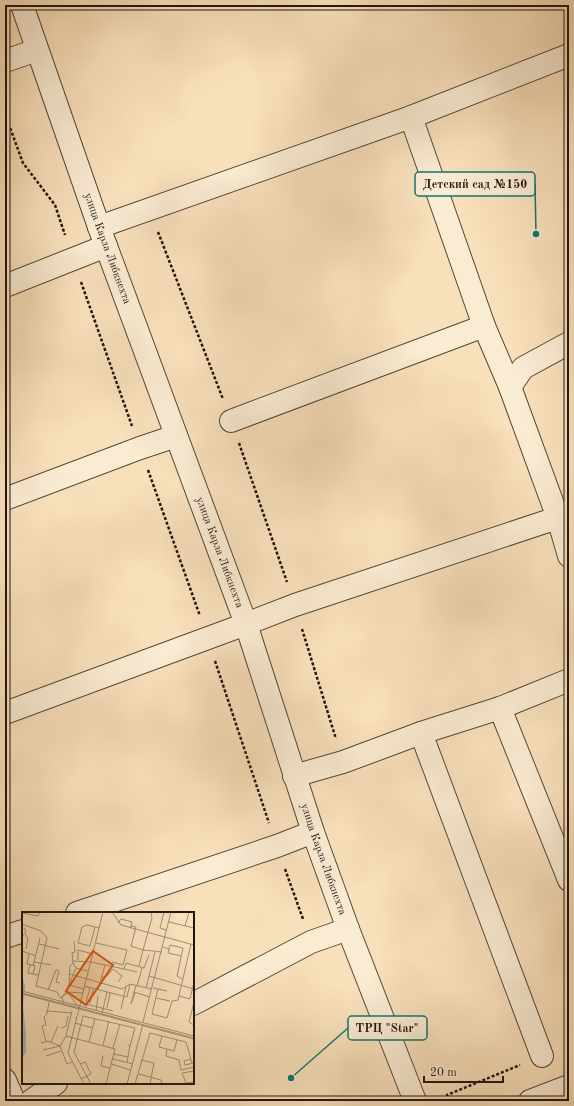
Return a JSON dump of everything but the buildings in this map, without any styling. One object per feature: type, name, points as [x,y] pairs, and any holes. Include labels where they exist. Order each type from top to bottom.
[{"type":"street","name":"улица Карла Либкнехта","points":[[22,5],[103,237],[246,624],[313,832],[348,929],[415,1101]]},
{"type":"street","points":[[5,60],[37,50]]},
{"type":"street","points":[[5,286],[73,259],[103,237],[149,210],[411,117],[569,55]]},
{"type":"street","points":[[411,117],[484,326],[564,516],[569,556]]},
{"type":"street","points":[[231,421],[484,326]]},
{"type":"street","points":[[510,387],[524,368],[569,343]]},
{"type":"street","points":[[5,499],[176,436]]},
{"type":"street","points":[[5,713],[295,605],[564,516]]},
{"type":"street","points":[[294,776],[343,762],[421,733],[500,708],[569,680]]},
{"type":"street","points":[[500,708],[569,880]]},
{"type":"street","points":[[421,733],[542,1056]]},
{"type":"street","points":[[80,912],[277,846],[313,832]]},
{"type":"street","points":[[194,1003],[311,942],[348,929]]},
{"type":"street","points":[[5,937],[22,931]]},
{"type":"street","points":[[5,1080],[14,1101]]},
{"type":"street","points":[[31,1101],[55,1084]]},
{"type":"street","points":[[530,1101],[569,1086]]},
{"type":"path","points":[[5,114],[23,163],[55,205],[207,637],[311,942]]},
{"type":"path","points":[[149,210],[231,421],[295,605],[343,762]]},
{"type":"path","points":[[450,1101],[447,1095],[542,1056]]},
{"type":"place","name":"Детский сад №150","points":[[536,234]]},
{"type":"place","name":"ТРЦ \"Star\"","points":[[291,1078]]}]
